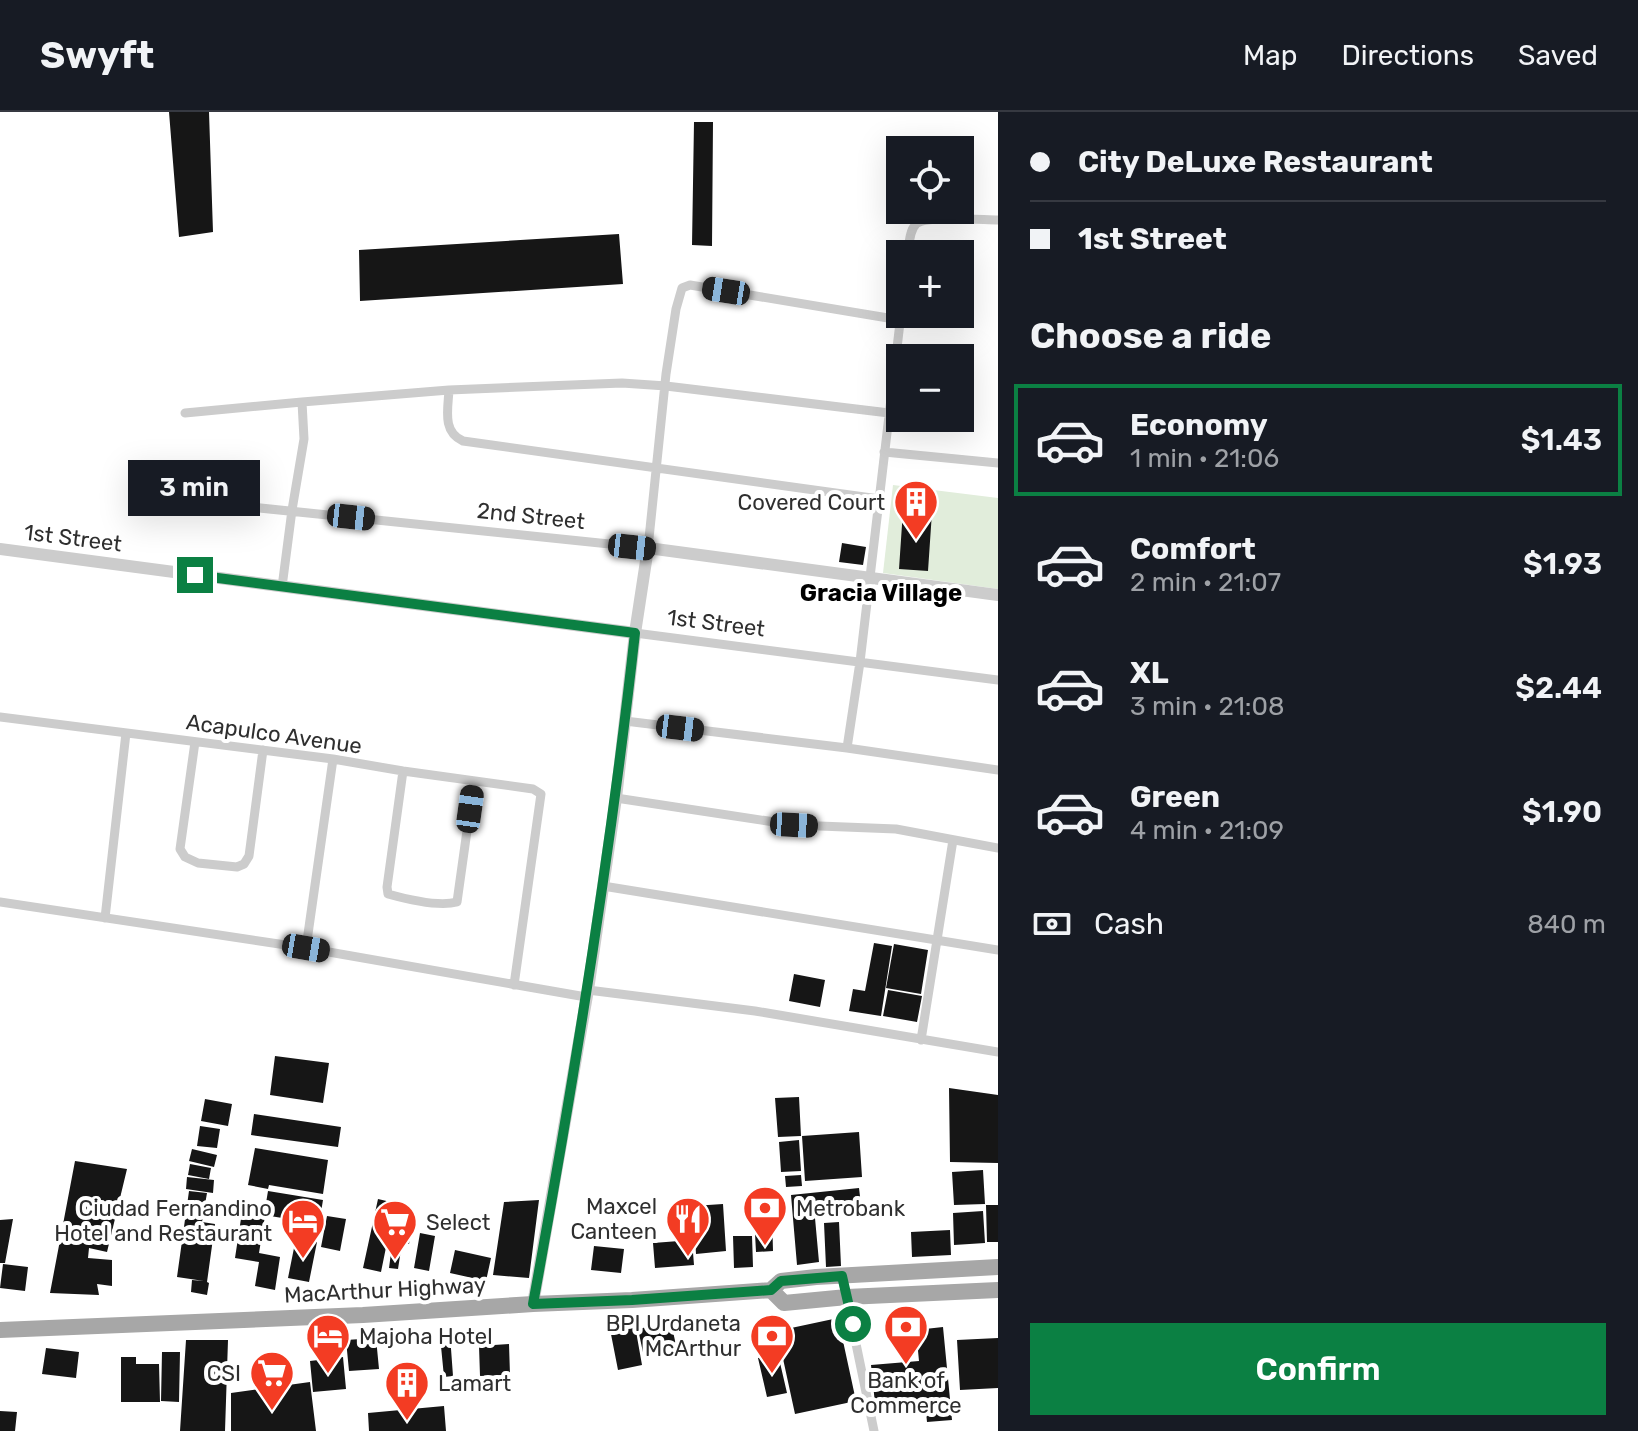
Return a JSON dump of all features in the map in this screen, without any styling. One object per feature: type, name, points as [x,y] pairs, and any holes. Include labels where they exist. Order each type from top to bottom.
[{"type":"main road","name":"MacArthur Highway","points":[[0,1330],[632,1300],[771,1290],[781,1281],[998,1267]]},
{"type":"main road","name":"MacArthur Highway","points":[[771,1290],[784,1303],[998,1290]]},
{"type":"street","points":[[910,240],[912,230],[920,221],[998,220]]},
{"type":"street","points":[[533,1304],[587,994],[616,798],[679,294],[685,286],[886,315]]},
{"type":"street","points":[[185,413],[449,390],[622,383],[886,413]]},
{"type":"street","points":[[449,390],[450,431],[463,441],[879,499]]},
{"type":"street","points":[[282,587],[304,439],[302,402]]},
{"type":"street","points":[[847,748],[887,432]]},
{"type":"street","points":[[884,452],[998,463]]},
{"type":"street","name":"2nd Street","points":[[202,502],[648,548],[998,595]]},
{"type":"street","name":"1st Street","points":[[0,549],[998,680]]},
{"type":"street","name":"Acapulco Avenue","points":[[0,717],[333,759],[533,789],[541,794],[514,985]]},
{"type":"street","points":[[625,721],[998,770]]},
{"type":"street","points":[[105,918],[126,733]]},
{"type":"street","points":[[195,742],[180,849],[185,857],[198,863],[237,867],[244,864],[249,856],[263,750]]},
{"type":"street","points":[[306,948],[333,759]]},
{"type":"street","points":[[403,771],[388,894],[434,903],[457,902],[474,781]]},
{"type":"street","points":[[616,798],[794,825],[896,829],[998,848]]},
{"type":"street","points":[[921,1040],[953,840]]},
{"type":"street","points":[[603,886],[998,950]]},
{"type":"street","points":[[0,902],[306,948],[514,985],[755,1011],[998,1052]]},
{"type":"street","points":[[842,1276],[874,1431]]},
{"type":"green space","points":[[893,485],[998,498],[998,589],[883,573]]},
{"type":"building","points":[[169,112],[209,112],[213,232],[179,237]]},
{"type":"building","points":[[694,122],[713,122],[712,246],[692,245]]},
{"type":"building","points":[[619,234],[623,284],[360,301],[359,250]]},
{"type":"building","name":"Covered Court","points":[[903,510],[932,512],[928,571],[899,569]]},
{"type":"building","points":[[842,543],[866,547],[863,565],[839,562]]},
{"type":"building","points":[[874,943],[892,946],[881,1016],[849,1011],[853,989],[865,991]]},
{"type":"building","points":[[894,944],[928,950],[921,994],[886,988]]},
{"type":"building","points":[[794,974],[825,980],[820,1007],[789,1001]]},
{"type":"building","points":[[888,990],[922,996],[917,1022],[883,1016]]},
{"type":"building","points":[[275,1056],[329,1063],[323,1103],[270,1095]]},
{"type":"building","points":[[949,1088],[998,1095],[998,1163],[950,1162]]},
{"type":"building","points":[[799,1097],[801,1136],[778,1137],[775,1098]]},
{"type":"building","points":[[205,1099],[232,1104],[228,1126],[201,1121]]},
{"type":"building","points":[[254,1114],[341,1127],[338,1147],[251,1135]]},
{"type":"building","points":[[200,1126],[220,1129],[217,1148],[197,1146]]},
{"type":"building","points":[[859,1132],[862,1177],[805,1181],[802,1136]]},
{"type":"building","points":[[799,1140],[801,1171],[781,1172],[779,1142]]},
{"type":"building","points":[[255,1148],[328,1160],[323,1194],[269,1185],[268,1189],[248,1185]]},
{"type":"building","points":[[192,1149],[217,1155],[214,1167],[189,1161]]},
{"type":"building","points":[[75,1161],[127,1169],[107,1252],[89,1248],[88,1258],[112,1260],[112,1286],[97,1284],[99,1295],[50,1293]]},
{"type":"building","points":[[190,1164],[211,1168],[209,1179],[188,1175]]},
{"type":"building","points":[[983,1170],[985,1204],[954,1205],[952,1172]]},
{"type":"building","points":[[801,1175],[802,1186],[786,1187],[785,1176]]},
{"type":"building","points":[[187,1177],[214,1180],[213,1193],[186,1189]]},
{"type":"building","points":[[859,1188],[862,1213],[815,1218],[819,1262],[797,1265],[791,1195]]},
{"type":"building","points":[[189,1191],[207,1193],[202,1222],[215,1224],[207,1295],[191,1292],[192,1280],[204,1281],[177,1277]]},
{"type":"building","points":[[268,1191],[323,1200],[319,1224],[264,1215]]},
{"type":"building","points":[[378,1199],[395,1203],[381,1272],[363,1268]]},
{"type":"building","points":[[539,1200],[529,1278],[493,1275],[504,1202]]},
{"type":"building","points":[[723,1204],[726,1251],[696,1254],[693,1206]]},
{"type":"building","points":[[986,1205],[998,1205],[998,1242],[987,1242]]},
{"type":"building","points":[[983,1211],[985,1243],[954,1245],[953,1213]]},
{"type":"building","points":[[242,1212],[265,1216],[259,1253],[280,1257],[275,1290],[255,1286],[259,1262],[235,1258]]},
{"type":"building","points":[[772,1214],[773,1251],[756,1252],[754,1215]]},
{"type":"building","points":[[327,1216],[346,1219],[340,1251],[321,1247]]},
{"type":"building","points":[[13,1219],[5,1263],[0,1263],[0,1220]]},
{"type":"building","points":[[839,1222],[841,1266],[826,1267],[824,1223]]},
{"type":"building","points":[[394,1230],[411,1232],[409,1244],[402,1243],[398,1269],[389,1268]]},
{"type":"building","points":[[950,1230],[951,1255],[912,1257],[911,1232]]},
{"type":"building","points":[[420,1233],[435,1236],[429,1271],[414,1268]]},
{"type":"building","points":[[733,1236],[752,1236],[753,1267],[734,1268]]},
{"type":"building","name":"Ciudad Fernandino Hotel and Restaurant","points":[[296,1238],[317,1242],[309,1282],[288,1278]]},
{"type":"building","points":[[692,1240],[694,1265],[655,1268],[653,1243]]},
{"type":"building","points":[[594,1246],[624,1249],[621,1273],[591,1270]]},
{"type":"building","points":[[455,1250],[491,1258],[486,1281],[450,1273]]},
{"type":"building","points":[[3,1264],[28,1267],[25,1291],[0,1288]]},
{"type":"building","points":[[838,1318],[856,1401],[795,1414],[777,1331]]},
{"type":"building","points":[[634,1320],[642,1365],[618,1370],[609,1324]]},
{"type":"building","points":[[671,1322],[677,1350],[644,1357],[638,1329]]},
{"type":"building","points":[[943,1327],[952,1420],[927,1422],[926,1412],[916,1413],[915,1401],[885,1404],[886,1412],[876,1413],[871,1365],[919,1361],[916,1330]]},
{"type":"building","points":[[450,1335],[453,1376],[444,1377],[440,1336]]},
{"type":"building","points":[[376,1338],[379,1369],[349,1371],[346,1340]]},
{"type":"building","points":[[998,1338],[998,1388],[960,1390],[957,1340]]},
{"type":"building","points":[[186,1340],[228,1340],[225,1431],[180,1431]]},
{"type":"building","points":[[509,1344],[510,1375],[480,1376],[479,1346]]},
{"type":"building","points":[[46,1348],[79,1352],[76,1378],[42,1374]]},
{"type":"building","points":[[162,1352],[180,1352],[179,1402],[161,1401]]},
{"type":"building","name":"BPI Urdaneta McArthur","points":[[778,1354],[787,1393],[767,1397],[758,1358]]},
{"type":"building","points":[[121,1357],[136,1357],[136,1364],[159,1364],[160,1402],[121,1402]]},
{"type":"building","name":"Majoha Hotel","points":[[343,1357],[346,1389],[313,1392],[310,1361]]},
{"type":"building","name":"CSI","points":[[310,1382],[316,1431],[231,1431],[231,1393]]},
{"type":"building","name":"Lamart","points":[[444,1406],[446,1431],[369,1431],[368,1413]]},
{"type":"building","points":[[0,1411],[17,1412],[15,1431],[0,1431]]},
{"type":"place","name":"Covered Court","points":[[916,541]]},
{"type":"place","name":"Metrobank","points":[[765,1247]]},
{"type":"place","name":"Maxcel Canteen","points":[[688,1258]]},
{"type":"place","name":"Ciudad Fernandino Hotel and Restaurant","points":[[303,1260]]},
{"type":"place","name":"Select","points":[[395,1261]]},
{"type":"place","name":"Bank of Commerce","points":[[906,1366]]},
{"type":"place","name":"Majoha Hotel","points":[[328,1375]]},
{"type":"place","name":"BPI Urdaneta McArthur","points":[[772,1375]]},
{"type":"place","name":"CSI","points":[[272,1412]]},
{"type":"place","name":"Lamart","points":[[407,1422]]},
{"type":"district","name":"Gracia Village","points":[[881,593]]},
{"type":"route","points":[[195,575],[635,633],[616,798],[588,990],[533,1304],[771,1290],[781,1281],[842,1276],[853,1324]]}]
